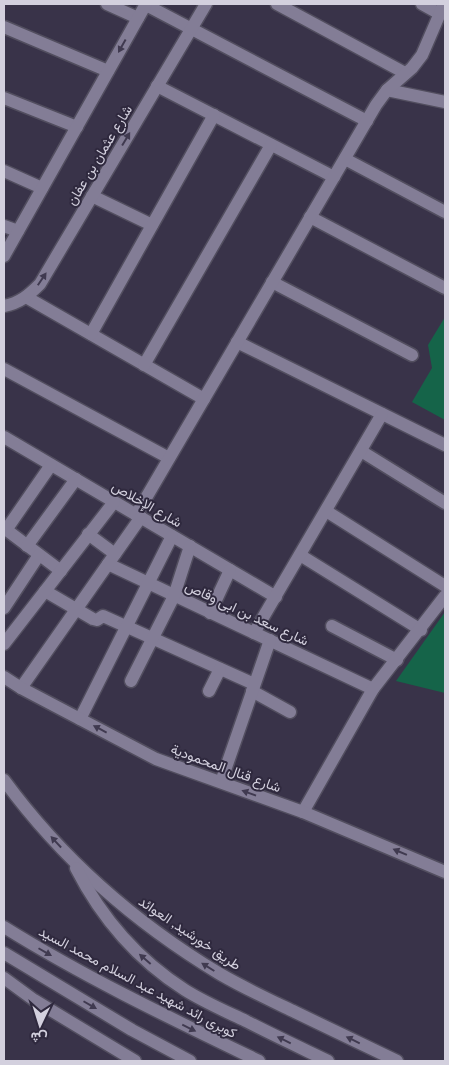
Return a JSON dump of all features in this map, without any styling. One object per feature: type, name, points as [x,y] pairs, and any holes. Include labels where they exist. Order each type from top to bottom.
[{"type":"street","points":[[107,4],[138,18]]},
{"type":"street","points":[[4,256],[146,4],[366,121]]},
{"type":"street","name":"شارع عثمان بن عفان","points":[[4,306],[13,304],[26,297],[40,284],[206,4]]},
{"type":"street","points":[[277,4],[406,73]]},
{"type":"street","points":[[21,688],[111,559],[138,516],[366,121],[387,90],[422,55],[439,31],[442,9],[422,4]]},
{"type":"street","points":[[4,27],[108,71]]},
{"type":"street","points":[[157,86],[334,177]]},
{"type":"street","points":[[387,90],[445,102]]},
{"type":"street","points":[[4,98],[76,127]]},
{"type":"street","points":[[91,334],[214,115]]},
{"type":"street","points":[[144,365],[271,145]]},
{"type":"street","points":[[344,159],[445,212]]},
{"type":"street","points":[[4,171],[42,188]]},
{"type":"street","points":[[92,196],[152,225]]},
{"type":"street","points":[[310,217],[445,288]]},
{"type":"street","points":[[4,226],[18,231]]},
{"type":"street","points":[[272,282],[412,355]]},
{"type":"street","points":[[26,297],[204,399]]},
{"type":"street","points":[[237,342],[445,446]]},
{"type":"street","points":[[4,370],[170,458]]},
{"type":"street","points":[[254,633],[382,414]]},
{"type":"street","name":"شارع الإخلاص","points":[[6,443],[52,465],[276,597]]},
{"type":"street","points":[[361,451],[445,503]]},
{"type":"street","points":[[52,465],[5,529],[60,571]]},
{"type":"street","points":[[27,546],[76,479]]},
{"type":"street","points":[[4,644],[114,502]]},
{"type":"street","points":[[326,511],[445,586]]},
{"type":"street","name":"شارع سعد بن ابى وقاص","points":[[88,534],[111,559],[148,583],[373,689]]},
{"type":"street","points":[[80,719],[172,536]]},
{"type":"street","points":[[131,680],[174,596],[190,546]]},
{"type":"street","points":[[4,608],[40,555]]},
{"type":"street","points":[[300,555],[421,630]]},
{"type":"street","points":[[210,613],[230,570]]},
{"type":"street","points":[[45,591],[93,620],[103,616],[220,669],[290,712]]},
{"type":"street","points":[[303,812],[373,689],[421,630],[445,596]]},
{"type":"street","points":[[332,626],[397,660]]},
{"type":"street","points":[[221,782],[270,640]]},
{"type":"street","points":[[209,691],[220,669]]},
{"type":"street","name":"شارع قنال المحمودية","points":[[4,677],[21,688],[156,759],[303,812],[445,872]]},
{"type":"street","name":"طريق خورشيد, العوائد","points":[[4,780],[43,829],[102,888],[133,914],[194,957],[250,990],[397,1061]]},
{"type":"street","name":"كوبرى رائد شهيد عبد السلام محمد السيد","points":[[72,859],[94,900],[108,918],[138,953],[160,972],[208,1004],[328,1061]]},
{"type":"street","name":"كوبرى رائد شهيد عبد السلام محمد السيد","points":[[4,927],[148,1008],[259,1061]]},
{"type":"street","points":[[4,952],[106,1015],[190,1061]]},
{"type":"street","points":[[4,978],[34,1000],[134,1061]]},
{"type":"green space","points":[[445,317],[445,420],[412,402],[432,368],[428,345]]},
{"type":"green space","points":[[445,612],[445,693],[396,681]]}]
